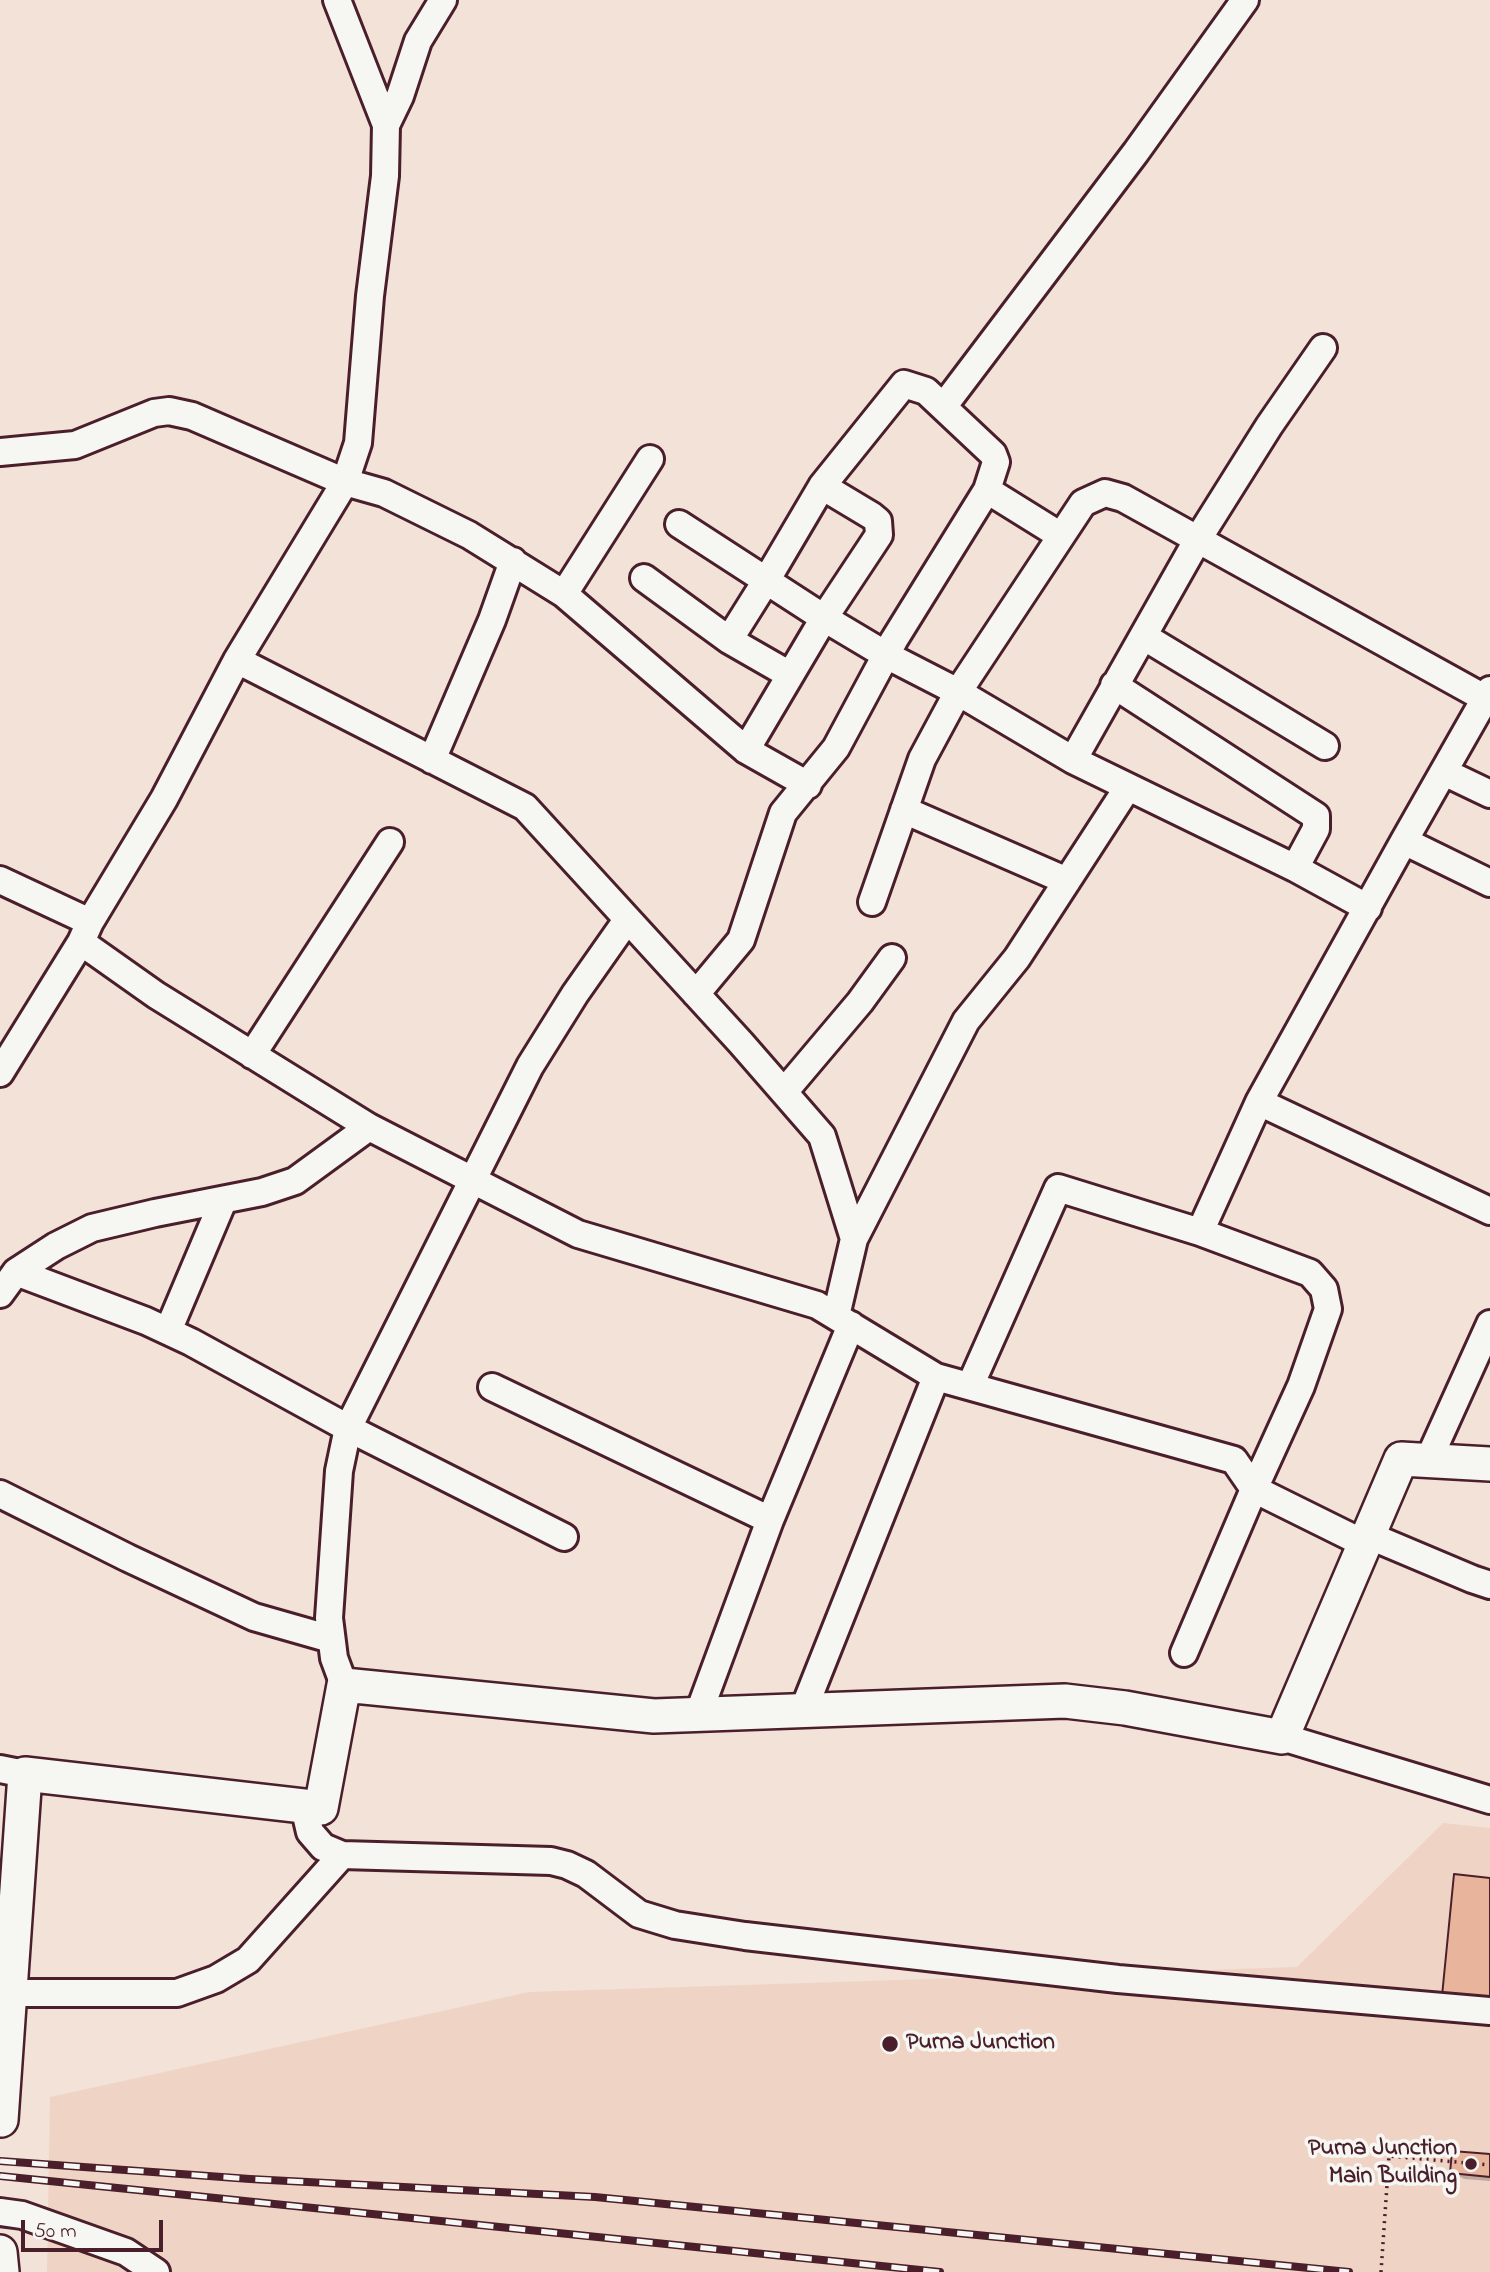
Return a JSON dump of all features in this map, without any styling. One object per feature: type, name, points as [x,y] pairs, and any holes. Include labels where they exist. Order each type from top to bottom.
[{"type":"main road","points":[[1,2120],[9,1993],[13,1771],[321,1808],[344,1685],[654,1716],[1065,1701],[1125,1708],[1282,1737],[1401,1460],[1490,1464]]},
{"type":"main road","points":[[0,2252],[2,2272]]},
{"type":"street","points":[[0,1073],[164,799],[237,660],[345,482],[358,443],[370,296],[386,176],[386,125],[337,0]]},
{"type":"street","points":[[386,125],[400,96],[418,41],[443,0]]},
{"type":"street","points":[[943,407],[1136,152],[1245,0]]},
{"type":"street","points":[[1073,760],[1198,539],[1269,426],[1323,348]]},
{"type":"street","points":[[696,994],[741,940],[783,813],[836,748],[886,655],[987,490],[996,463],[993,454],[926,391],[904,384],[822,486],[729,639]]},
{"type":"street","points":[[0,452],[75,444],[154,412],[169,411],[192,416],[345,482],[384,493],[469,535],[564,594],[746,750],[808,785]]},
{"type":"street","points":[[564,594],[650,459]]},
{"type":"street","points":[[746,750],[824,618],[879,535],[878,521],[873,516],[822,486]]},
{"type":"street","points":[[987,490],[1061,537]]},
{"type":"street","points":[[872,902],[922,759],[958,692],[1083,503],[1105,493],[1123,498],[1488,697],[1404,841],[1259,1102],[1200,1232]]},
{"type":"street","points":[[679,524],[824,618],[886,655],[958,692],[1073,760],[1295,868],[1368,908]]},
{"type":"street","points":[[432,760],[492,620],[513,561]]},
{"type":"street","points":[[644,578],[729,639],[790,675]]},
{"type":"street","points":[[1143,636],[1325,746]]},
{"type":"street","points":[[237,660],[525,807],[822,1136],[854,1239]]},
{"type":"street","points":[[1114,685],[1316,816],[1316,829],[1295,868]]},
{"type":"street","points":[[1444,772],[1490,794]]},
{"type":"street","points":[[698,1715],[844,1321],[854,1239],[966,1021],[1017,958],[1128,787]]},
{"type":"street","points":[[904,810],[1067,881]]},
{"type":"street","points":[[1404,841],[1490,883]]},
{"type":"street","points":[[253,1055],[390,842]]},
{"type":"street","points":[[0,880],[86,932],[156,995],[369,1128],[578,1234],[817,1305],[936,1377],[1234,1461],[1254,1489],[1367,1540],[1490,1584]]},
{"type":"street","points":[[344,1685],[331,1639],[329,1618],[338,1471],[348,1428],[530,1066],[575,994],[627,920]]},
{"type":"street","points":[[784,1093],[860,1002],[892,958]]},
{"type":"street","points":[[1259,1102],[1490,1211]]},
{"type":"street","points":[[0,1294],[16,1272],[56,1246],[92,1228],[262,1192],[295,1181],[369,1128]]},
{"type":"street","points":[[970,1386],[1058,1188],[1200,1232],[1299,1268],[1310,1273],[1324,1289],[1328,1309],[1321,1334],[1301,1386],[1184,1653]]},
{"type":"street","points":[[168,1331],[223,1201]]},
{"type":"street","points":[[16,1272],[168,1331],[348,1428],[564,1537]]},
{"type":"street","points":[[1428,1461],[1490,1324]]},
{"type":"street","points":[[803,1711],[936,1377]]},
{"type":"street","points":[[492,1387],[770,1520]]},
{"type":"street","points":[[0,1494],[254,1617],[331,1639]]},
{"type":"street","points":[[1282,1737],[1490,1800]]},
{"type":"street","points":[[304,1806],[310,1832],[323,1847],[342,1855],[551,1861],[586,1874],[631,1909],[651,1919],[744,1936],[1118,1979],[1490,2011]]},
{"type":"street","points":[[9,1993],[177,1993],[216,1979],[248,1960],[342,1855]]},
{"type":"street","points":[[0,2212],[22,2215],[127,2252],[156,2272]]},
{"type":"path","points":[[1381,2272],[1389,2156],[1490,2165]]},
{"type":"shaded area","name":"Purna Junction","points":[[1443,1823],[1490,1828],[1490,2272],[47,2272],[50,2097],[529,1992],[1297,1967]]},
{"type":"building","points":[[1454,1874],[1490,1878],[1490,2000],[1442,1996]]},
{"type":"building","name":"Purna Junction Main Building","points":[[1452,2151],[1490,2154],[1490,2177],[1450,2173]]},
{"type":"railway","points":[[0,2161],[250,2179],[595,2197],[1349,2272]]},
{"type":"railway","points":[[0,2176],[940,2272]]},
{"type":"place","name":"Purna Junction","points":[[890,2044]]},
{"type":"place","name":"Purna Junction Main Building","points":[[1471,2164]]}]
